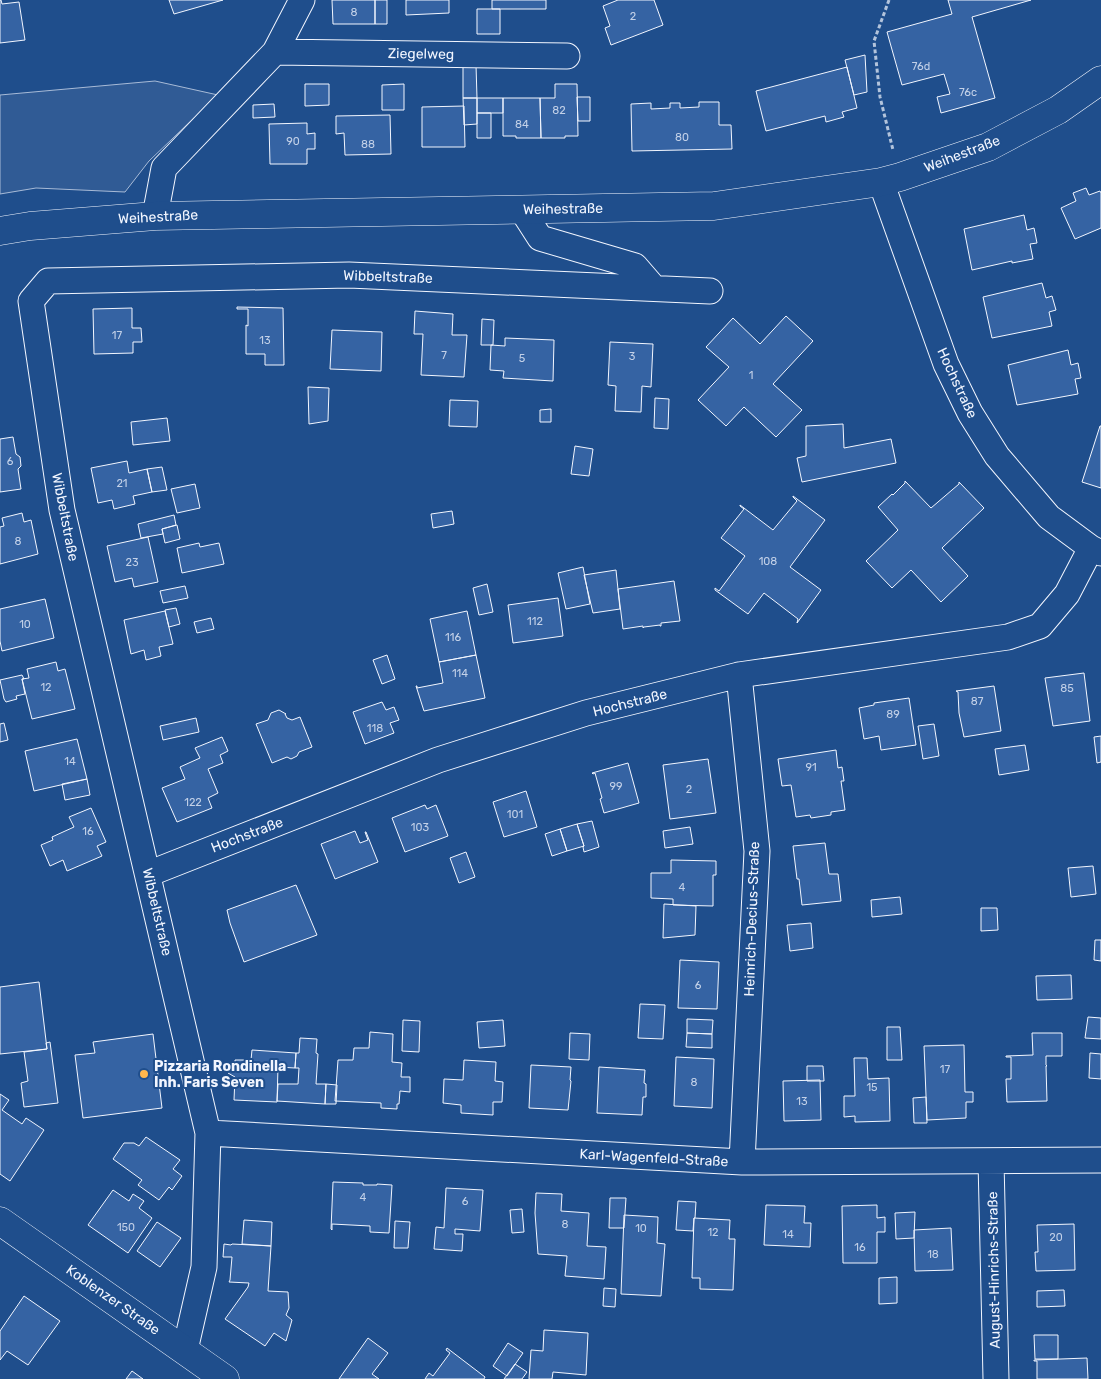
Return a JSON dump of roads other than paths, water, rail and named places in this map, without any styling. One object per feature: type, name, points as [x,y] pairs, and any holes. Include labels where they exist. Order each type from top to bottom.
[{"type":"main road","name":"Weihestraße","points":[[0,231],[30,226],[155,216],[714,206],[900,178],[988,147],[1058,110],[1101,80]]},
{"type":"main road","name":"Koblenzer Straße","points":[[0,1221],[225,1379]]},
{"type":"street","points":[[155,216],[164,168],[276,52],[302,0]]},
{"type":"street","name":"Ziegelweg","points":[[276,52],[567,56]]},
{"type":"street","name":"Hochstraße","points":[[148,874],[438,760],[586,713],[739,676],[1008,637],[1040,626],[1066,594],[1096,551],[1049,517],[997,456],[970,413],[946,364],[881,182]]},
{"type":"street","points":[[522,210],[540,238],[635,266],[654,288]]},
{"type":"street","name":"Wibbeltstraße","points":[[185,1350],[204,1268],[208,1133],[62,510],[31,301],[48,281],[349,275],[710,291]]},
{"type":"street","name":"Heinrich-Decius-Straße","points":[[739,676],[757,851],[742,1162]]},
{"type":"street","name":"Karl-Wagenfeld-Straße","points":[[208,1133],[742,1162],[1101,1160]]},
{"type":"street","name":"August-Hinrichs-Straße","points":[[990,1162],[996,1379]]},
{"type":"place","name":"Pizzaria Rondinella Inh. Faris Seven","points":[[144,1074]]}]
